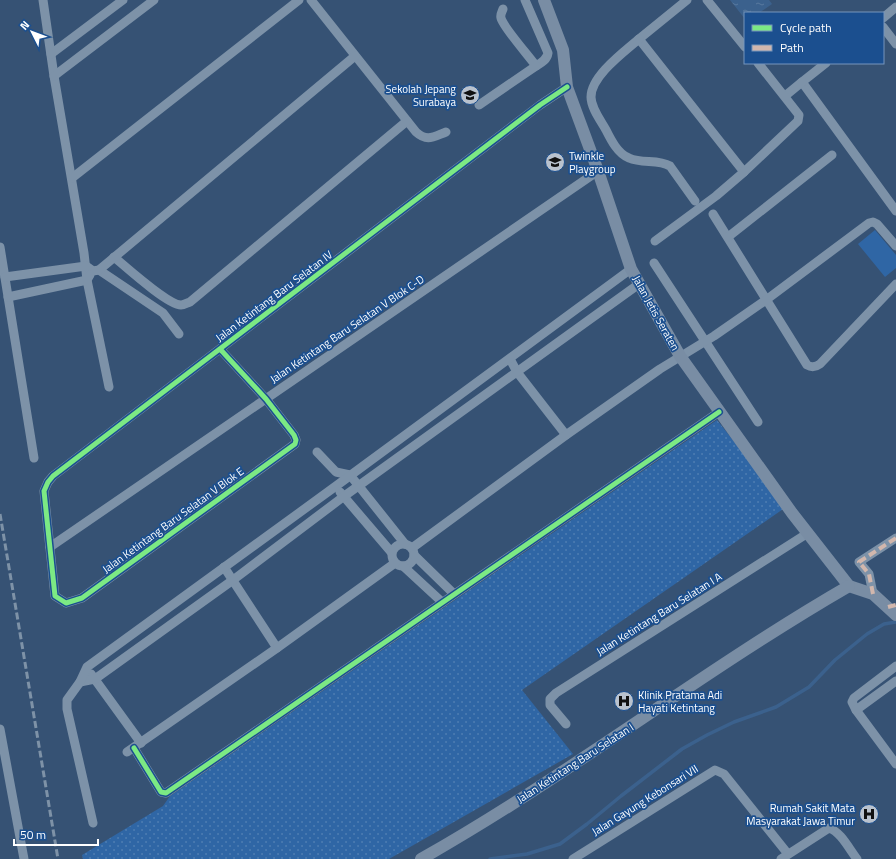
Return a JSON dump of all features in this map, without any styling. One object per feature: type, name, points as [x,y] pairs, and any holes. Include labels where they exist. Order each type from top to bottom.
[{"type":"street","points":[[43,0],[54,76],[72,178],[93,269],[87,280],[109,387]]},
{"type":"street","points":[[51,54],[123,0]]},
{"type":"street","points":[[54,76],[154,0]]},
{"type":"street","points":[[72,178],[299,0]]},
{"type":"street","points":[[311,0],[422,138],[428,139],[446,132]]},
{"type":"street","points":[[479,105],[548,57],[526,0]]},
{"type":"street","name":"Jalan Jetis Seraten","points":[[544,0],[563,50],[567,87],[598,171],[631,270],[638,284],[680,356],[719,412],[849,586]]},
{"type":"street","points":[[687,0],[612,63],[597,79],[591,97],[593,105],[614,145],[627,158],[640,162],[664,163],[670,166],[695,201]]},
{"type":"street","points":[[707,0],[744,46]]},
{"type":"street","points":[[884,17],[896,7]]},
{"type":"street","points":[[503,9],[501,17],[503,24],[536,66]]},
{"type":"street","points":[[884,28],[896,44]]},
{"type":"street","points":[[639,39],[744,172]]},
{"type":"street","points":[[5,278],[93,269],[114,257],[356,56]]},
{"type":"street","points":[[655,241],[710,201],[744,172],[798,121],[799,115],[759,64]]},
{"type":"street","points":[[785,96],[825,64]]},
{"type":"street","points":[[802,82],[896,211]]},
{"type":"street","name":"Jalan Ketintang Baru Selatan IV","points":[[50,547],[44,491],[48,482],[220,349],[567,87]]},
{"type":"street","points":[[114,257],[150,287],[172,302],[181,305],[190,302],[407,121]]},
{"type":"street","points":[[728,237],[832,155]]},
{"type":"street","name":"Jalan Ketintang Baru Selatan V Blok C-D","points":[[50,547],[598,171]]},
{"type":"street","points":[[713,214],[807,365],[813,367],[820,364],[896,284]]},
{"type":"street","points":[[410,549],[566,435],[680,356],[766,300],[869,222],[875,223],[879,226],[896,246]]},
{"type":"street","points":[[0,247],[34,458]]},
{"type":"street","points":[[654,263],[758,422]]},
{"type":"street","points":[[93,269],[163,313],[179,334]]},
{"type":"street","points":[[93,823],[66,709],[67,700],[80,682],[87,667],[631,270]]},
{"type":"street","points":[[8,297],[87,280]]},
{"type":"street","points":[[80,682],[95,679],[233,580],[343,497],[638,284]]},
{"type":"street","points":[[220,349],[266,399]]},
{"type":"street","points":[[510,359],[517,372],[566,435]]},
{"type":"street","name":"Jalan Ketintang Baru Selatan V Blok E","points":[[50,547],[55,596],[66,603],[74,602],[82,598],[296,444],[294,435],[266,399]]},
{"type":"street","points":[[87,667],[161,792],[166,793],[719,412]]},
{"type":"street","points":[[317,452],[336,472],[350,475],[410,549],[454,594]]},
{"type":"street","points":[[336,472],[336,486],[343,497],[392,553],[392,556],[399,564],[442,602]]},
{"type":"street","name":"Jalan Ketintang Baru Selatan I A","points":[[566,724],[550,705],[550,699],[556,693],[808,533]]},
{"type":"street","points":[[873,594],[869,574],[859,562],[896,538]]},
{"type":"street","points":[[392,553],[394,547],[399,544],[410,549]]},
{"type":"street","points":[[134,748],[399,564],[410,562],[410,549]]},
{"type":"street","points":[[224,567],[277,648]]},
{"type":"street","points":[[849,586],[873,594],[893,609]]},
{"type":"street","name":"Jalan Ketintang Baru Selatan I","points":[[421,859],[540,786],[736,656],[849,586]]},
{"type":"street","points":[[896,666],[854,698],[852,702],[856,710],[896,764]]},
{"type":"street","points":[[856,710],[896,681]]},
{"type":"street","points":[[0,729],[24,859]]},
{"type":"street","name":"Jalan Gayung Kebonsari VII","points":[[573,859],[715,770],[724,774],[784,856]]},
{"type":"street","points":[[784,856],[829,828],[834,830],[839,835],[857,859]]},
{"type":"shaded area","points":[[875,230],[896,255],[896,268],[885,277],[858,244]]},
{"type":"shaded area","points":[[717,420],[786,507],[522,690],[573,754],[389,859],[83,859],[82,855],[163,806],[170,796]]},
{"type":"water","points":[[730,0],[769,0],[772,4],[760,12],[744,12],[744,18]]},
{"type":"waterway","points":[[490,859],[527,854],[560,844],[682,749],[734,722],[776,707],[809,687],[835,660],[867,634],[884,624],[896,622]]},
{"type":"railway","points":[[0,514],[58,859]]},
{"type":"marked path","points":[[873,594],[869,574],[859,562],[896,538]]},
{"type":"marked path","points":[[888,607],[896,605]]},
{"type":"cycle path","points":[[220,349],[266,399],[294,435],[296,440],[295,444],[82,598],[66,603],[55,596],[44,491],[48,482],[53,476],[540,105],[567,87]]},
{"type":"cycle path","points":[[134,748],[161,792],[166,793],[719,412]]},
{"type":"place","name":"Sekolah Jepang Surabaya","points":[[470,95]]},
{"type":"place","name":"Twinkle Playgroup","points":[[555,162]]},
{"type":"place","name":"Klinik Pratama Adi Hayati Ketintang","points":[[624,701]]},
{"type":"place","name":"Rumah Sakit Mata Masyarakat Jawa Timur","points":[[869,814]]}]
